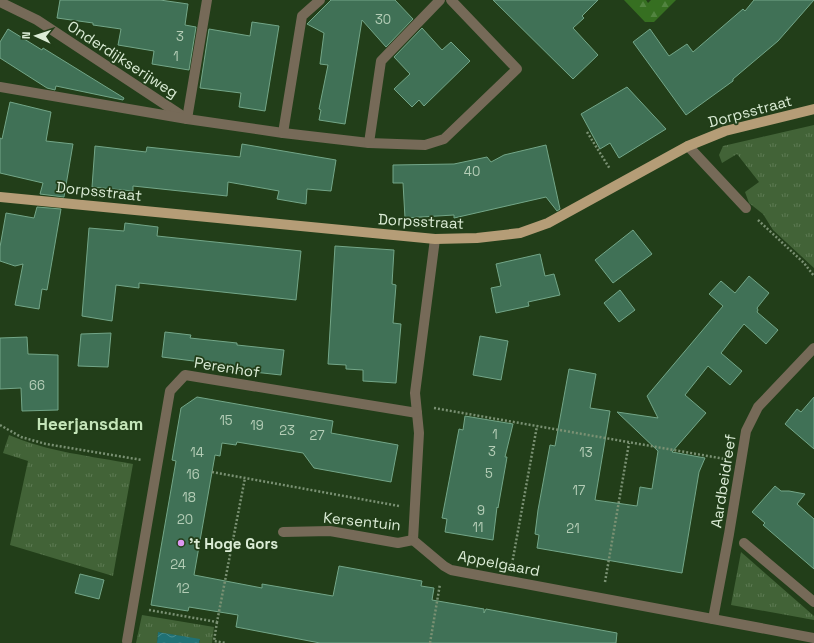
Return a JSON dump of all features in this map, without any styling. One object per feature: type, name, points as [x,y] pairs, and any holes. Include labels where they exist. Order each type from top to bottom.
[{"type":"main road","name":"Dorpsstraat","points":[[0,197],[435,239],[477,238],[520,233],[548,223],[688,146],[725,130],[814,109]]},
{"type":"street","name":"Onderdijkserijweg","points":[[187,119],[207,0]]},
{"type":"street","points":[[283,133],[302,16],[320,0]]},
{"type":"street","points":[[370,143],[381,61],[440,0]]},
{"type":"street","name":"Onderdijkserijweg","points":[[0,87],[187,119],[283,133],[370,143],[425,145],[444,139],[517,70],[451,0]]},
{"type":"street","name":"Onderdijkserijweg","points":[[0,2],[37,20],[187,119]]},
{"type":"street","points":[[688,146],[746,208]]},
{"type":"street","points":[[413,540],[419,433],[415,393],[435,239]]},
{"type":"street","name":"Aardbeidreef","points":[[713,619],[730,534],[746,431],[758,407],[814,348]]},
{"type":"street","name":"Perenhof","points":[[127,641],[170,390],[185,375],[416,409]]},
{"type":"street","name":"Kersentuin","points":[[283,532],[330,531],[398,543],[413,540]]},
{"type":"street","name":"Appelgaard","points":[[413,540],[451,570],[814,638]]},
{"type":"street","points":[[744,543],[814,602]]},
{"type":"path","points":[[587,132],[618,184]]},
{"type":"path","points":[[746,208],[804,263],[814,276]]},
{"type":"path","points":[[416,409],[537,426],[741,462]]},
{"type":"path","points":[[0,425],[21,437],[46,444],[158,463]]},
{"type":"path","points":[[509,581],[537,426]]},
{"type":"path","points":[[602,598],[629,443]]},
{"type":"path","points":[[212,472],[414,509]]},
{"type":"path","points":[[226,643],[214,641],[244,478]]},
{"type":"path","points":[[430,643],[444,566]]},
{"type":"path","points":[[133,607],[217,622]]},
{"type":"green space","points":[[624,0],[646,0],[648,3],[651,0],[676,0],[654,22],[645,22]]},
{"type":"green space","points":[[814,125],[814,268],[773,230],[763,214],[749,203],[745,192],[759,182],[737,154],[722,163],[719,155],[723,146]]},
{"type":"green space","points":[[9,435],[54,450],[133,464],[113,576],[10,545],[28,461],[3,453]]},
{"type":"green space","points":[[741,552],[814,616],[814,620],[731,605]]},
{"type":"green space","points":[[142,615],[214,627],[212,643],[199,643],[200,640],[158,632],[157,643],[136,643]]},
{"type":"water","points":[[158,632],[200,639],[199,643],[157,643]]},
{"type":"building","points":[[60,0],[160,0],[188,4],[185,25],[196,27],[189,70],[152,64],[154,51],[118,45],[121,29],[57,18]]},
{"type":"building","points":[[331,0],[395,0],[413,19],[386,47],[362,20],[345,124],[319,120],[321,110],[319,109],[328,65],[320,64],[324,33],[307,24]]},
{"type":"building","points":[[493,0],[598,0],[582,16],[584,18],[573,28],[598,55],[573,79]]},
{"type":"building","points":[[754,0],[814,0],[778,41],[733,79],[733,81],[686,115],[633,42],[650,29],[669,56],[687,44],[693,52],[743,9],[745,11]]},
{"type":"building","points":[[252,22],[279,26],[265,111],[239,107],[241,93],[200,88],[209,29],[250,36]]},
{"type":"building","points":[[422,28],[442,50],[451,42],[470,61],[424,106],[419,100],[412,107],[394,89],[410,74],[394,57]]},
{"type":"building","points":[[8,29],[42,50],[43,48],[124,98],[123,100],[56,86],[55,90],[47,88],[0,58],[0,42]]},
{"type":"building","points":[[627,87],[666,129],[619,158],[610,143],[600,149],[581,114]]},
{"type":"building","points":[[10,102],[51,112],[46,141],[73,144],[64,197],[40,194],[43,183],[0,173],[0,138],[2,139]]},
{"type":"building","points":[[242,144],[336,160],[331,191],[307,189],[306,204],[277,199],[279,191],[228,182],[227,196],[133,186],[133,191],[92,187],[95,146],[146,152],[147,147],[240,157]]},
{"type":"building","points":[[546,145],[560,209],[557,211],[546,197],[454,218],[454,215],[405,218],[403,183],[393,183],[393,165],[454,164],[487,157],[491,162],[504,155]]},
{"type":"building","points":[[37,207],[61,209],[47,290],[42,289],[39,309],[15,305],[23,264],[15,266],[0,261],[0,247],[6,213],[34,218]]},
{"type":"building","points":[[125,223],[158,227],[157,236],[301,251],[296,300],[139,283],[139,288],[116,285],[112,321],[82,316],[89,228],[124,231]]},
{"type":"building","points":[[633,230],[652,254],[613,283],[595,260]]},
{"type":"building","points":[[335,246],[394,250],[392,284],[396,285],[393,323],[401,324],[396,383],[363,381],[363,370],[346,369],[346,365],[328,364]]},
{"type":"building","points":[[540,254],[545,276],[554,274],[560,295],[528,302],[529,306],[496,313],[491,288],[501,286],[496,264]]},
{"type":"building","points":[[749,276],[769,293],[757,308],[757,312],[778,330],[766,344],[744,324],[721,353],[742,371],[730,385],[708,366],[685,395],[706,413],[672,452],[705,458],[699,472],[682,573],[537,548],[539,535],[535,534],[538,510],[550,445],[555,446],[569,369],[596,374],[590,408],[610,411],[595,500],[637,506],[640,487],[652,489],[658,451],[617,412],[658,418],[647,396],[723,306],[709,294],[721,281],[735,293]]},
{"type":"building","points":[[620,290],[635,310],[619,322],[604,303]]},
{"type":"building","points":[[165,332],[191,335],[190,338],[284,350],[281,375],[208,367],[209,363],[162,357]]},
{"type":"building","points":[[111,333],[108,367],[78,366],[81,334]]},
{"type":"building","points":[[480,336],[508,341],[501,380],[473,375]]},
{"type":"building","points":[[27,337],[28,354],[58,355],[58,410],[22,411],[21,388],[0,389],[0,338]]},
{"type":"building","points":[[197,397],[333,421],[331,433],[398,445],[391,482],[314,468],[303,453],[237,442],[236,445],[222,443],[220,456],[215,455],[194,575],[262,588],[262,584],[333,596],[339,566],[422,581],[421,586],[434,588],[432,600],[484,609],[484,613],[486,609],[617,633],[616,643],[320,643],[236,627],[238,615],[189,607],[188,611],[151,605],[176,461],[172,460],[181,408]]},
{"type":"building","points":[[814,397],[814,449],[785,424],[797,409],[801,412]]},
{"type":"building","points":[[465,416],[513,424],[505,457],[507,457],[498,508],[497,507],[493,540],[445,532],[447,519],[442,518],[459,429],[463,430]]},
{"type":"building","points":[[775,486],[781,491],[805,494],[797,504],[814,519],[814,569],[763,525],[765,523],[752,512]]},
{"type":"building","points":[[80,574],[104,580],[99,599],[75,593]]},
{"type":"place","name":"'t Hoge Gors","points":[[181,543]]},
{"type":"district","name":"Heerjansdam","points":[[90,424]]}]
